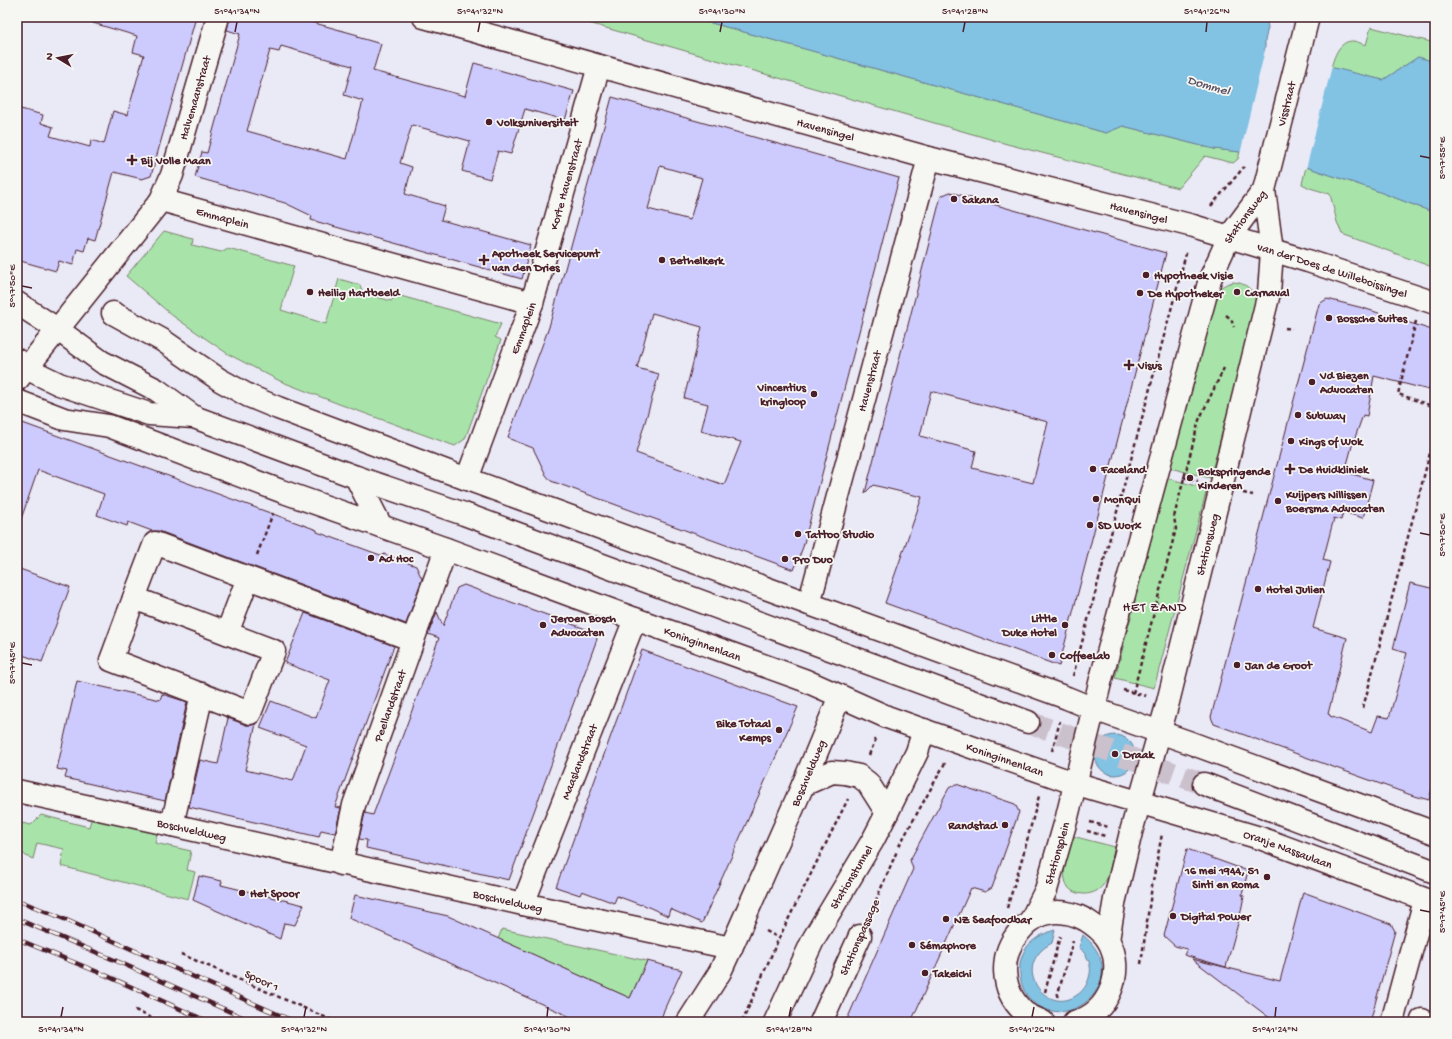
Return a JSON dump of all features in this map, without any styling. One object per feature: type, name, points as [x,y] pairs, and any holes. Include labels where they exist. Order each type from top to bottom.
[{"type":"street","name":"Halvemaanstraat","points":[[161,200],[172,175],[218,17]]},
{"type":"street","name":"Havensingel","points":[[424,17],[929,158],[1229,236]]},
{"type":"street","name":"Visstraat","points":[[1264,190],[1308,17]]},
{"type":"street","name":"Korte Havenstraat","points":[[532,303],[599,66]]},
{"type":"street","name":"Havenstraat","points":[[809,604],[929,158]]},
{"type":"street","name":"Stationsweg","points":[[1094,709],[1210,279],[1229,236],[1264,190]]},
{"type":"street","name":"Stationsweg","points":[[1139,803],[1168,702],[1268,301],[1272,251],[1264,190]]},
{"type":"street","name":"Emmaplein","points":[[161,200],[532,303],[467,479]]},
{"type":"street","points":[[161,200],[57,329],[20,369],[59,384],[149,414],[194,417]]},
{"type":"street","name":"van der Does de Willeboissingel","points":[[1229,236],[1429,301]]},
{"type":"street","points":[[17,303],[57,329],[102,362],[157,390],[194,417],[356,477],[464,514],[1028,722]]},
{"type":"street","points":[[113,312],[162,340],[220,380],[249,396],[278,408],[467,479],[1435,833]]},
{"type":"street","points":[[17,401],[64,419],[109,426],[281,491],[381,526]]},
{"type":"street","points":[[356,477],[381,526]]},
{"type":"street","name":"Koninginnenlaan","points":[[381,526],[804,680],[887,717],[1074,783],[1139,803]]},
{"type":"street","points":[[134,598],[274,651],[250,713],[111,660],[134,598],[155,543],[413,640]]},
{"type":"street","name":"Peellandstraat","points":[[341,864],[354,805],[446,549]]},
{"type":"street","points":[[227,633],[248,578]]},
{"type":"street","name":"Maaslandstraat","points":[[523,904],[635,619]]},
{"type":"street","points":[[172,824],[202,694]]},
{"type":"street","name":"Boschveldweg","points":[[17,791],[172,824],[341,864],[731,948],[803,785],[840,696]]},
{"type":"street","name":"Stationsplein","points":[[1031,920],[1046,890],[1094,709]]},
{"type":"street","name":"Stationstunnel","points":[[776,1022],[814,938],[873,840],[887,813],[917,752],[924,730]]},
{"type":"street","points":[[803,785],[832,772],[859,776],[868,783],[887,813]]},
{"type":"street","points":[[1204,784],[1435,872]]},
{"type":"street","points":[[1108,940],[1114,899],[1139,803]]},
{"type":"street","name":"Oranje Nassaulaan","points":[[1139,803],[1260,838],[1430,901]]},
{"type":"street","points":[[1392,1022],[1430,901]]},
{"type":"street","name":"Stationsplein","points":[[1042,1022],[1024,1012],[1011,997],[1005,978],[1005,958],[1012,939],[1031,920],[1047,913],[1056,912],[1073,915]]},
{"type":"street","points":[[1073,915],[1097,927],[1108,940],[1115,958],[1115,976],[1110,994],[1099,1009],[1081,1020],[1074,1022]]},
{"type":"street","name":"Stationspassage","points":[[821,1022],[860,936]]},
{"type":"street","points":[[688,1022],[720,972],[731,948]]},
{"type":"path","points":[[1429,301],[1398,394],[1435,407]]},
{"type":"path","points":[[1224,314],[1233,322],[1234,330]]},
{"type":"path","points":[[1133,693],[1176,529],[1174,516],[1199,420],[1225,362]]},
{"type":"path","points":[[1363,708],[1435,434]]},
{"type":"path","points":[[1179,476],[1205,483]]},
{"type":"path","points":[[248,578],[281,491]]},
{"type":"path","points":[[1073,676],[1168,702]]},
{"type":"path","points":[[742,1022],[779,938],[887,717]]},
{"type":"path","points":[[1005,912],[1022,859],[1046,773]]},
{"type":"path","points":[[1065,821],[1130,837]]},
{"type":"path","points":[[1065,821],[1130,837]]},
{"type":"path","points":[[1139,970],[1162,833]]},
{"type":"path","name":"Stationspassage","points":[[860,936],[897,851]]},
{"type":"path","points":[[1044,992],[1073,915]]},
{"type":"path","points":[[1057,997],[1073,915]]},
{"type":"path","name":"Spoor 1","points":[[181,954],[336,1022]]},
{"type":"path","points":[[135,1010],[160,1022]]},
{"type":"path","points":[[1163,1022],[1183,1022]]},
{"type":"green space","points":[[568,17],[690,17],[1106,133],[1123,126],[1214,149],[1240,152],[1238,159],[1233,163],[1205,156],[1178,188],[1007,144]]},
{"type":"green space","points":[[1371,27],[1435,43],[1435,62],[1418,57],[1383,80],[1331,68],[1338,50],[1344,43],[1354,41],[1366,45]]},
{"type":"green space","points":[[1306,167],[1369,188],[1435,213],[1435,268],[1342,234],[1337,222],[1330,194],[1302,184]]},
{"type":"green space","points":[[164,231],[193,239],[192,245],[221,252],[228,248],[294,266],[281,310],[326,324],[339,279],[360,285],[363,293],[391,301],[397,295],[501,324],[495,337],[501,340],[465,439],[455,446],[280,381],[228,354],[173,316],[126,276]]},
{"type":"green space","points":[[1233,282],[1245,285],[1251,290],[1257,302],[1210,478],[1170,468],[1216,292],[1220,288]]},
{"type":"green space","points":[[1167,478],[1207,489],[1154,688],[1115,678]]},
{"type":"green space","points":[[93,813],[158,829],[155,843],[191,851],[187,870],[195,872],[188,899],[61,866],[64,849],[37,843],[33,859],[26,856],[17,848],[17,822],[31,825],[41,815],[89,827]]},
{"type":"green space","points":[[1072,836],[1115,847],[1105,882],[1099,889],[1092,893],[1084,894],[1074,892],[1068,887],[1065,880],[1064,871]]},
{"type":"green space","points":[[502,929],[647,961],[630,998],[498,939]]},
{"type":"water","name":"Dommel","points":[[690,17],[1266,17],[1268,27],[1265,41],[1265,51],[1383,80],[1418,57],[1435,62],[1435,213],[1369,188],[1306,167],[1240,152],[1214,149],[1123,126],[1106,133]]},
{"type":"water","points":[[1115,735],[1123,737],[1129,741],[1133,747],[1135,755],[1133,763],[1129,769],[1123,773],[1115,775],[1107,773],[1101,769],[1097,763],[1095,755],[1097,747],[1101,741],[1107,737]]},
{"type":"water","points":[[1055,930],[1052,943],[1039,953],[1033,964],[1033,975],[1037,986],[1044,994],[1054,999],[1066,1000],[1077,995],[1084,988],[1089,978],[1090,965],[1085,954],[1079,947],[1083,935],[1097,952],[1102,969],[1099,985],[1090,998],[1077,1008],[1061,1012],[1044,1009],[1029,998],[1022,986],[1020,973],[1020,964],[1024,951],[1032,941]]},
{"type":"pier","points":[[1266,46],[1268,46],[1268,49],[1332,66],[1306,169],[1240,154]]},
{"type":"building","points":[[94,17],[196,17],[151,176],[142,179],[114,172],[95,240],[88,238],[84,251],[77,249],[73,265],[59,261],[56,271],[17,260],[17,108],[43,115],[41,123],[53,127],[50,136],[90,147],[91,140],[104,144],[113,111],[127,115],[144,55],[133,52],[137,36],[93,23]]},
{"type":"building","points":[[230,17],[293,17],[358,35],[357,37],[381,44],[373,71],[465,96],[474,63],[574,91],[565,120],[525,109],[511,154],[498,151],[490,179],[462,171],[470,141],[412,125],[400,163],[412,167],[405,194],[445,206],[441,220],[531,245],[522,279],[311,220],[312,216],[285,203],[195,177],[202,152],[207,153],[240,34],[227,30]],"holes":[[[281,46],[352,66],[344,95],[363,101],[347,159],[247,131],[270,50],[279,52]]]},
{"type":"building","points":[[612,97],[899,178],[803,547],[794,570],[551,481],[546,475],[533,448],[508,437],[549,327]],"holes":[[[660,166],[702,178],[690,220],[648,209]],[[652,313],[702,327],[684,398],[708,404],[701,431],[741,442],[724,485],[636,453],[659,374],[637,368]]]},
{"type":"building","points":[[950,192],[1166,253],[1059,666],[885,603],[922,497],[873,485],[865,493],[941,196]],"holes":[[[931,391],[1048,422],[1033,483],[972,468],[976,451],[920,436]]]},
{"type":"building","points":[[1327,299],[1363,308],[1435,331],[1435,368],[1429,390],[1374,376],[1367,416],[1363,415],[1345,472],[1373,480],[1363,518],[1343,512],[1341,520],[1334,518],[1323,560],[1330,562],[1313,628],[1347,638],[1328,714],[1372,732],[1378,716],[1389,718],[1407,653],[1393,649],[1410,583],[1435,589],[1435,776],[1429,800],[1411,795],[1214,724],[1211,717],[1319,304]]},
{"type":"building","points":[[17,421],[317,530],[317,532],[383,556],[384,554],[416,566],[422,579],[406,624],[159,531],[152,531],[128,522],[127,526],[97,515],[104,494],[38,470],[20,522],[17,522]]},
{"type":"building","points":[[17,568],[70,587],[42,662],[17,653]]},
{"type":"building","points":[[464,585],[594,632],[597,639],[509,880],[366,848],[367,840],[359,839],[365,813],[373,815],[439,638],[428,634],[437,612],[443,626],[457,588]]},
{"type":"building","points":[[305,613],[394,646],[335,807],[341,808],[335,833],[321,830],[319,837],[189,807],[200,760],[218,764],[228,718],[246,725],[256,724],[245,770],[293,781],[306,745],[260,728],[271,701],[316,718],[330,680],[285,663]]},
{"type":"building","points":[[642,650],[798,707],[702,923],[670,909],[668,916],[642,904],[641,905],[617,896],[614,903],[582,891],[580,895],[556,887]]},
{"type":"building","points":[[77,681],[160,700],[162,694],[187,702],[165,801],[65,778],[67,771],[57,769]]},
{"type":"building","points":[[956,784],[1015,804],[1019,812],[992,888],[985,892],[971,888],[911,1022],[846,1022],[913,869],[910,860],[949,788]]},
{"type":"building","points":[[1187,849],[1248,871],[1242,895],[1244,896],[1240,916],[1226,967],[1184,955],[1187,949],[1175,946],[1164,936]]},
{"type":"building","points":[[199,876],[222,881],[221,885],[304,905],[295,925],[284,923],[280,939],[193,900]]},
{"type":"building","points":[[1303,892],[1391,924],[1395,931],[1370,1022],[1275,1022],[1192,959],[1280,981]]},
{"type":"building","points":[[355,895],[448,916],[630,998],[647,961],[682,970],[660,1022],[582,1022],[349,918]]},
{"type":"tunnel","points":[[1028,722],[1204,784]]},
{"type":"railway","points":[[17,900],[55,915],[295,1022]]},
{"type":"railway","points":[[17,919],[112,959],[253,1022]]},
{"type":"railway","points":[[17,939],[105,975],[209,1022]]},
{"type":"railway","points":[[17,1017],[27,1022]]},
{"type":"place","name":"Volksuniversiteit","points":[[489,122]]},
{"type":"place","name":"Bij Volle Maan","points":[[132,160]]},
{"type":"place","name":"Sakana","points":[[954,199]]},
{"type":"place","name":"Apotheek Servicepunt van den Dries","points":[[484,260]]},
{"type":"place","name":"Bethelkerk","points":[[662,260]]},
{"type":"place","name":"Hypotheek Visie","points":[[1146,275]]},
{"type":"place","name":"Heilig Hartbeeld","points":[[310,292]]},
{"type":"place","name":"Carnaval","points":[[1237,292]]},
{"type":"place","name":"De Hypotheker","points":[[1140,293]]},
{"type":"place","name":"Bossche Suites","points":[[1329,318]]},
{"type":"place","name":"Visus","points":[[1129,365]]},
{"type":"place","name":"Vd Biezen Advocaten","points":[[1312,382]]},
{"type":"place","name":"Vincentius kringloop","points":[[814,394]]},
{"type":"place","name":"Subway","points":[[1298,415]]},
{"type":"place","name":"Kings of Wok","points":[[1291,441]]},
{"type":"place","name":"Faceland","points":[[1093,469]]},
{"type":"place","name":"De Huidkliniek","points":[[1290,469]]},
{"type":"place","name":"Bokspringende Kinderen","points":[[1190,478]]},
{"type":"place","name":"MonQui","points":[[1096,499]]},
{"type":"place","name":"Kuijpers Nillissen Boersma Advocaten","points":[[1278,501]]},
{"type":"place","name":"SD Worx","points":[[1090,525]]},
{"type":"place","name":"Tattoo Studio","points":[[798,534]]},
{"type":"place","name":"Ad Hoc","points":[[371,558]]},
{"type":"place","name":"Pro Duo","points":[[785,559]]},
{"type":"place","name":"Hotel Julien","points":[[1258,589]]},
{"type":"place","name":"Jeroen Bosch Advocaten","points":[[543,625]]},
{"type":"place","name":"Little Duke Hotel","points":[[1065,625]]},
{"type":"place","name":"CoffeeLab","points":[[1052,655]]},
{"type":"place","name":"Jan de Groot","points":[[1237,665]]},
{"type":"place","name":"Bike Totaal Kemps","points":[[779,730]]},
{"type":"place","name":"Draak","points":[[1115,754]]},
{"type":"place","name":"Randstad","points":[[1005,825]]},
{"type":"place","name":"16 mei 1944, 51 Sinti en Roma","points":[[1267,877]]},
{"type":"place","name":"Het Spoor","points":[[242,893]]},
{"type":"place","name":"Digital Power","points":[[1173,916]]},
{"type":"place","name":"NZ Seafoodbar","points":[[946,919]]},
{"type":"place","name":"Sémaphore","points":[[912,945]]},
{"type":"place","name":"Takeichi","points":[[925,973]]},
{"type":"district","name":"HET ZAND","points":[[1155,606]]}]
